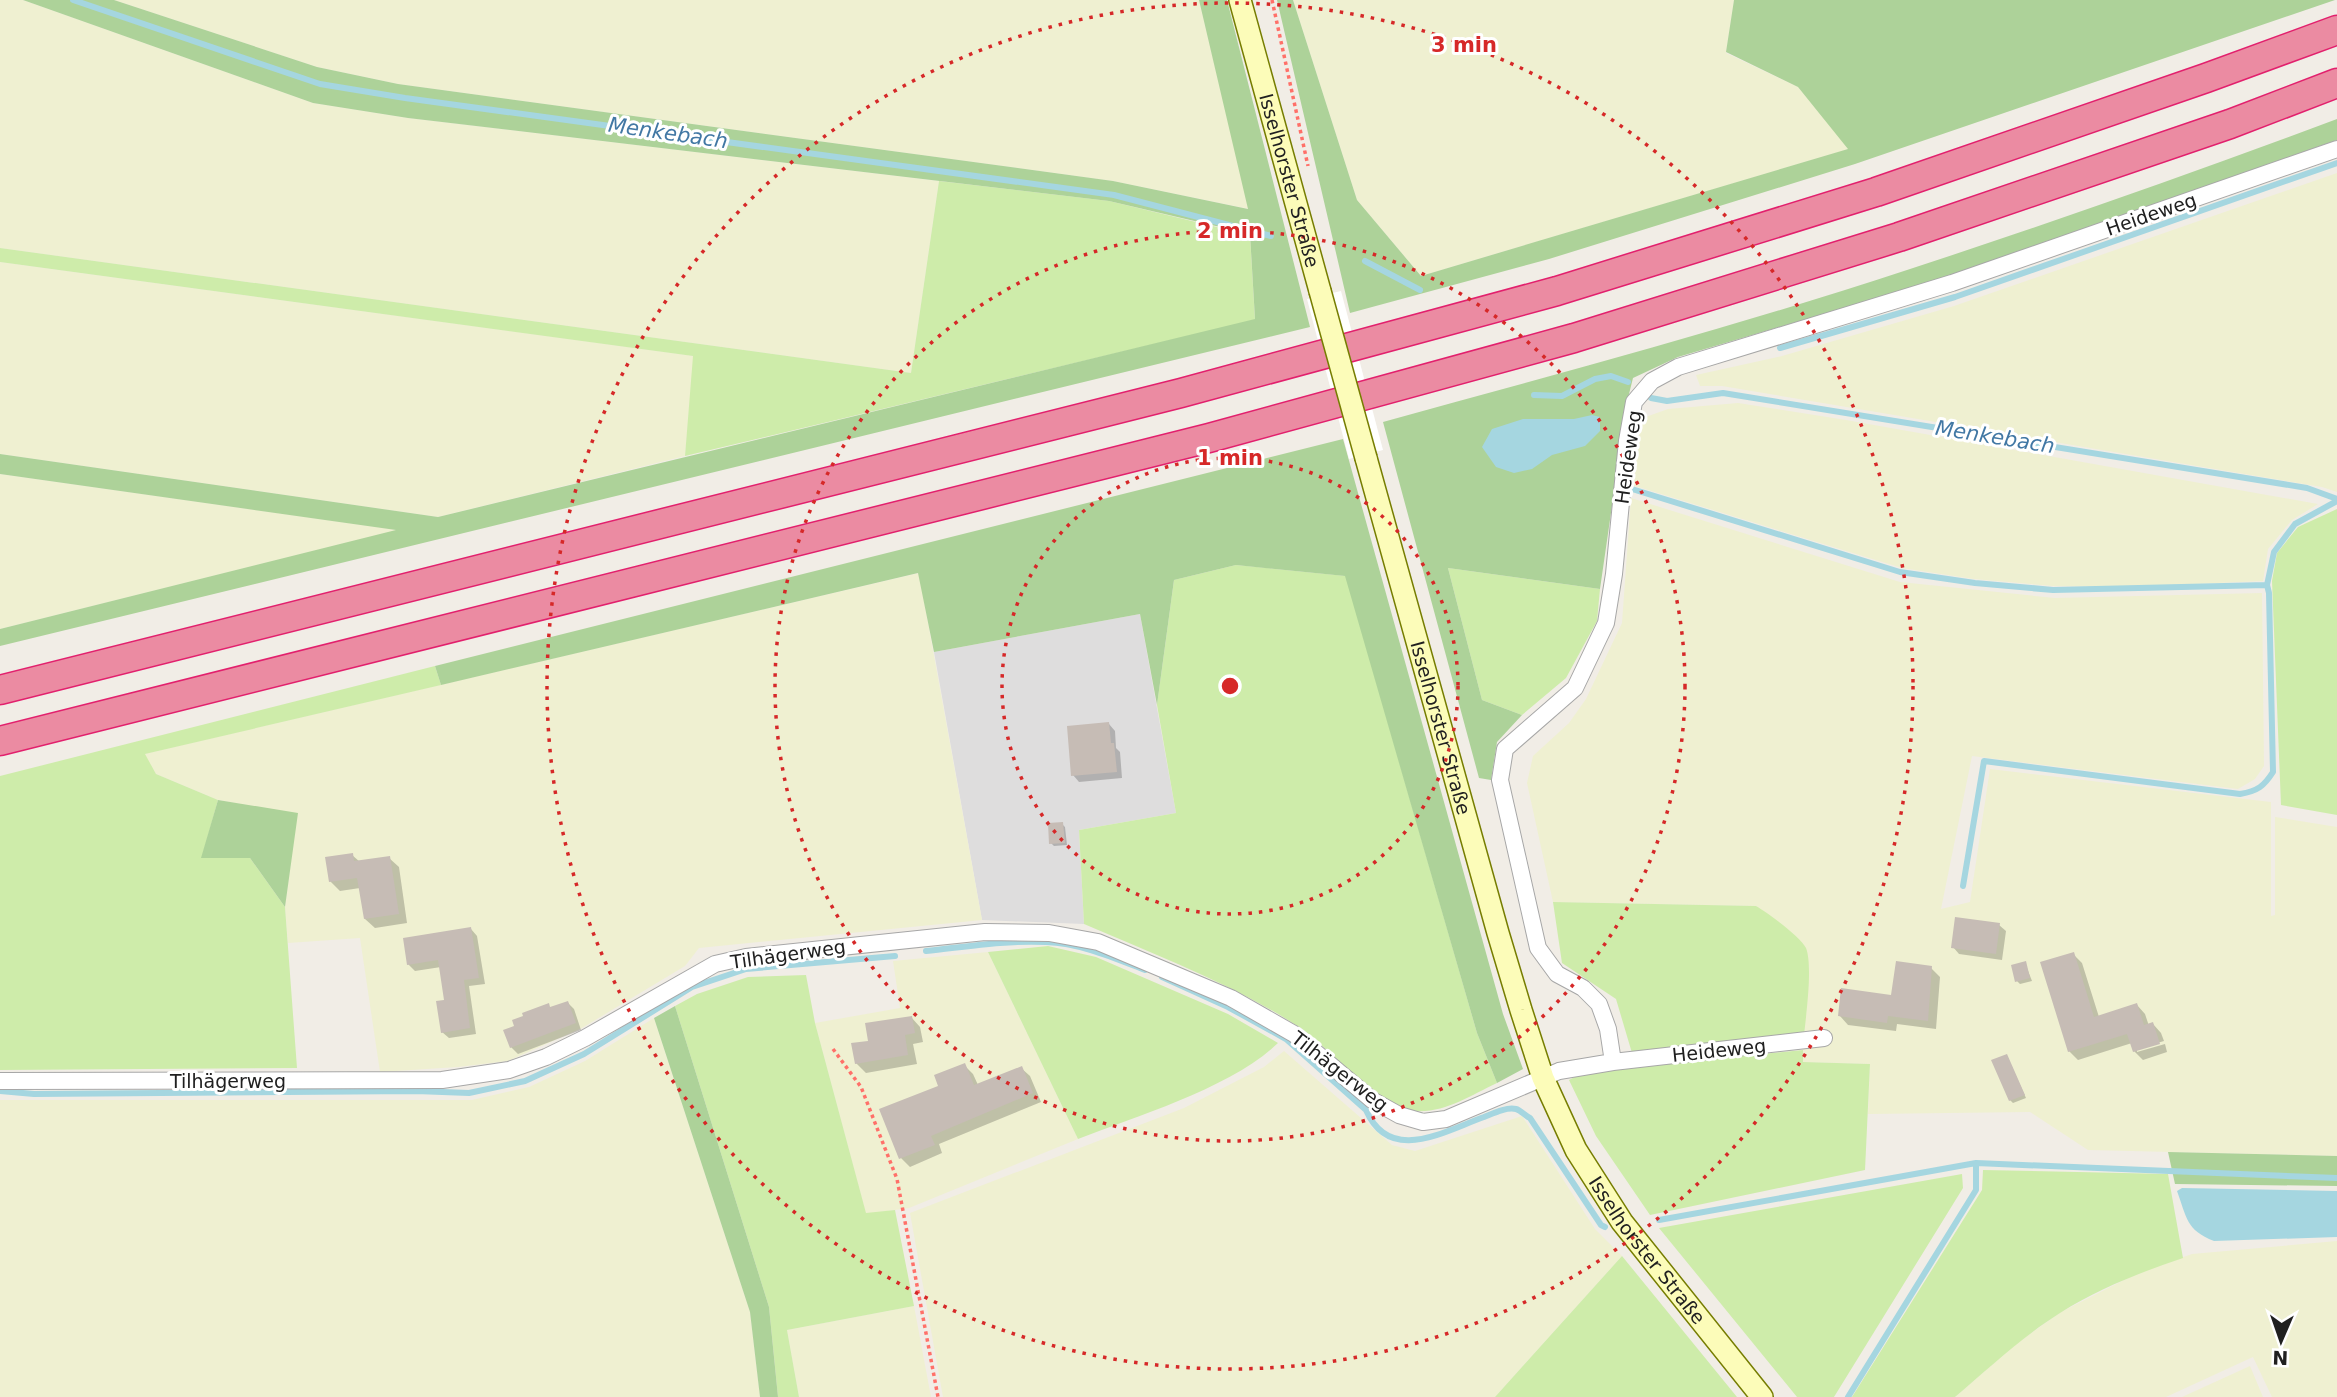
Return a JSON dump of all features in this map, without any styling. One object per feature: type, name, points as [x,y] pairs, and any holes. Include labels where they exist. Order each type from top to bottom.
[{"type":"highway","points":[[0,690],[1181,393],[1558,291],[1876,192],[2337,30]]},
{"type":"highway","points":[[0,741],[1195,442],[1561,341],[1899,237],[2230,124],[2337,83]]},
{"type":"street","name":"Isselhorster Straße","points":[[1240,0],[1502,946],[1544,1078],[1576,1150],[1622,1222],[1762,1397]]},
{"type":"street","name":"Heideweg","points":[[1613,1062],[1608,1029],[1599,1004],[1583,988],[1557,974],[1538,948],[1500,780],[1505,749],[1574,688],[1606,623],[1634,402],[1651,381],[1678,367],[1952,283],[2337,149]]},
{"type":"street","name":"Tilhägerweg","points":[[0,1081],[442,1080],[509,1070],[547,1057],[585,1038],[715,964],[746,957],[985,932],[1075,936],[1098,942],[1154,965],[1231,999],[1294,1034],[1372,1100],[1399,1115],[1423,1122],[1446,1119],[1544,1078]]},
{"type":"street","name":"Heideweg","points":[[1544,1078],[1559,1071],[1613,1062],[1824,1038]]},
{"type":"path","points":[[1272,0],[1311,177]]},
{"type":"path","points":[[832,1049],[861,1087],[897,1179],[938,1397]]},
{"type":"shaded area","points":[[1140,614],[1176,813],[1079,830],[1084,924],[982,920],[934,652]]},
{"type":"green space","points":[[0,0],[23,0],[313,103],[408,118],[939,181],[911,373],[0,248]]},
{"type":"green space","points":[[23,0],[114,0],[317,67],[398,84],[1113,181],[1248,209],[1199,0],[1227,0],[1310,327],[0,646],[0,629],[396,530],[0,474],[0,454],[438,517],[1255,319],[1250,234],[1109,201],[408,118],[313,103]]},
{"type":"green space","points":[[114,0],[1199,0],[1249,209],[1113,181],[398,84],[317,67]]},
{"type":"green space","points":[[1277,0],[1293,0],[1357,200],[1421,276],[1848,149],[1798,87],[1726,52],[1734,0],[2335,0],[1855,164],[1549,259],[1350,313]]},
{"type":"green space","points":[[1293,0],[1734,0],[1726,53],[1798,87],[1849,149],[1421,276],[1357,200]]},
{"type":"green space","points":[[2337,119],[2337,140],[1952,276],[1678,357],[1633,378],[1627,402],[1600,589],[1448,568],[1482,700],[1522,715],[1497,742],[1491,780],[1479,778],[1383,422],[1842,291],[2069,216]]},
{"type":"green space","points":[[2337,173],[2337,492],[2322,487],[1722,386],[1700,386],[1696,375],[1782,356],[1954,306]]},
{"type":"green space","points":[[939,181],[1109,201],[1250,235],[1255,320],[685,456],[693,356],[0,262],[0,248],[911,373]]},
{"type":"green space","points":[[0,262],[694,356],[685,456],[438,517],[0,454]]},
{"type":"green space","points":[[1738,403],[2318,504],[2292,520],[2268,549],[2263,581],[2128,587],[2053,586],[1974,579],[1902,568],[1632,485],[1640,419],[1668,409]]},
{"type":"green space","points":[[1343,439],[1503,1014],[1523,1069],[1497,1083],[1477,1033],[1345,576],[1236,565],[1174,580],[1157,705],[1140,614],[934,652],[918,573],[441,685],[435,666]]},
{"type":"green space","points":[[0,474],[398,530],[0,629]]},
{"type":"green space","points":[[1631,498],[1900,582],[2055,598],[2262,593],[2264,766],[2255,779],[2238,789],[1972,756],[1941,909],[1970,902],[1990,769],[2271,802],[2271,916],[2275,915],[2275,817],[2337,827],[2337,1156],[2088,1150],[2030,1112],[1868,1114],[1870,1064],[1802,1062],[1809,966],[1756,906],[1553,902],[1527,783],[1533,756],[1569,723],[1586,699],[1622,623]]},
{"type":"green space","points":[[2337,509],[2337,815],[2281,805],[2272,581],[2277,553],[2298,527]]},
{"type":"green space","points":[[1236,565],[1346,576],[1477,1033],[1497,1083],[1452,1105],[1416,1111],[1391,1104],[1365,1085],[1311,1036],[1274,1012],[1194,971],[1084,924],[1079,830],[1176,813],[1157,705],[1174,580]]},
{"type":"green space","points":[[1448,568],[1600,589],[1597,621],[1566,678],[1522,715],[1482,700]]},
{"type":"green space","points":[[919,573],[982,920],[699,948],[685,966],[582,1028],[508,1061],[380,1072],[360,938],[288,943],[285,907],[297,814],[218,800],[156,774],[144,754]]},
{"type":"green space","points":[[435,666],[441,685],[145,754],[156,774],[218,800],[202,857],[250,858],[285,907],[297,1068],[0,1070],[0,776]]},
{"type":"green space","points":[[218,800],[298,813],[285,907],[250,858],[201,858]]},
{"type":"green space","points":[[1553,902],[1756,906],[1776,919],[1806,948],[1809,978],[1804,1036],[1632,1053],[1616,999],[1562,963]]},
{"type":"green space","points":[[1048,946],[1096,957],[1228,1014],[1278,1043],[1236,1074],[1210,1087],[1078,1139],[988,952]]},
{"type":"green space","points":[[988,952],[1078,1139],[909,1208],[866,1214],[815,1023],[900,1008],[893,961]]},
{"type":"green space","points":[[806,975],[815,1023],[866,1213],[895,1210],[914,1306],[787,1330],[799,1397],[778,1397],[769,1307],[675,1006],[697,994],[748,977]]},
{"type":"green space","points":[[675,1006],[769,1307],[778,1397],[760,1397],[750,1312],[654,1018]]},
{"type":"green space","points":[[654,1018],[750,1312],[760,1397],[0,1397],[0,1100],[472,1100],[529,1087],[585,1061]]},
{"type":"green space","points":[[1803,1050],[1803,1062],[1870,1064],[1865,1170],[1650,1215],[1596,1136],[1569,1080],[1586,1071]]},
{"type":"green space","points":[[1284,1051],[1392,1145],[1415,1151],[1522,1116],[1595,1229],[1622,1256],[1495,1397],[943,1397],[910,1213],[1184,1108],[1264,1067]]},
{"type":"green space","points":[[2168,1152],[2337,1156],[2337,1186],[2175,1184]]},
{"type":"green space","points":[[1983,1170],[2168,1174],[2183,1258],[2120,1282],[2060,1313],[2019,1342],[1955,1397],[1852,1397],[1982,1190]]},
{"type":"green space","points":[[1962,1174],[1963,1188],[1834,1397],[1797,1397],[1659,1228]]},
{"type":"green space","points":[[2337,1241],[2337,1397],[2272,1397],[2253,1357],[2166,1397],[1955,1397],[2016,1344],[2061,1312],[2138,1273],[2192,1254]]},
{"type":"green space","points":[[1622,1256],[1737,1397],[1495,1397]]},
{"type":"green space","points":[[914,1306],[931,1397],[799,1397],[787,1330]]},
{"type":"green space","points":[[2250,1366],[2263,1397],[2182,1397]]},
{"type":"water","points":[[1592,415],[1600,417],[1600,431],[1585,446],[1552,455],[1532,469],[1514,473],[1496,467],[1482,447],[1492,429],[1523,419],[1574,419]]},
{"type":"water","points":[[2182,1188],[2337,1191],[2337,1237],[2214,1241],[2198,1232],[2189,1222],[2177,1191]]},
{"type":"pier","points":[[1341,291],[1383,450],[1349,459],[1307,299]]},
{"type":"building","points":[[1109,722],[1117,772],[1071,776],[1067,726]]},
{"type":"building","points":[[1063,822],[1065,843],[1049,844],[1048,823]]},
{"type":"building","points":[[353,853],[354,861],[390,856],[399,914],[364,919],[357,878],[329,882],[325,857]]},
{"type":"building","points":[[1955,917],[2000,923],[1996,954],[1951,948]]},
{"type":"building","points":[[471,927],[479,978],[464,980],[470,1028],[441,1033],[436,1001],[444,1000],[438,960],[407,965],[403,938]]},
{"type":"building","points":[[2074,952],[2094,1017],[2137,1003],[2144,1025],[2153,1022],[2160,1044],[2133,1052],[2127,1034],[2068,1052],[2040,962]]},
{"type":"building","points":[[1896,961],[1932,966],[1928,1021],[1888,1016],[1887,1023],[1838,1016],[1841,988],[1891,995]]},
{"type":"building","points":[[2026,961],[2030,978],[2015,982],[2011,965]]},
{"type":"building","points":[[568,1001],[576,1023],[510,1048],[503,1030],[514,1026],[512,1020],[523,1016],[522,1013],[549,1003],[550,1007]]},
{"type":"building","points":[[912,1016],[915,1033],[905,1035],[908,1055],[855,1064],[851,1043],[868,1041],[865,1023]]},
{"type":"building","points":[[2007,1054],[2025,1095],[2009,1101],[1991,1060]]},
{"type":"building","points":[[965,1063],[974,1085],[1022,1066],[1033,1093],[931,1136],[935,1145],[899,1159],[879,1109],[938,1086],[934,1075]]},
{"type":"waterway","name":"Menkebach","points":[[73,0],[320,84],[1114,195],[1271,236]]},
{"type":"waterway","points":[[1780,348],[1955,297],[2337,163]]},
{"type":"waterway","name":"Menkebach","points":[[1365,261],[1420,290]]},
{"type":"waterway","name":"Menkebach","points":[[1534,395],[1562,396],[1595,379],[1611,376],[1628,382]]},
{"type":"waterway","name":"Menkebach","points":[[1651,398],[1667,401],[1723,393],[2307,488],[2337,499]]},
{"type":"waterway","points":[[1632,489],[1900,572],[1975,583],[2053,590],[2267,585],[2274,552],[2295,524],[2337,501]]},
{"type":"waterway","points":[[1963,886],[1984,761],[2240,794],[2263,784],[2273,772],[2267,585]]},
{"type":"waterway","points":[[926,951],[1016,942],[1059,943],[1097,952],[1145,970]]},
{"type":"waterway","points":[[0,1091],[34,1094],[416,1091],[469,1093],[525,1081],[584,1054],[692,987],[746,969],[895,956]]},
{"type":"waterway","points":[[1162,977],[1228,1007],[1286,1039],[1366,1110],[1376,1127],[1389,1136],[1403,1140],[1419,1139],[1500,1111],[1516,1109],[1530,1118],[1601,1225],[1605,1227]]},
{"type":"waterway","points":[[1659,1220],[1976,1163],[2337,1178]]},
{"type":"waterway","points":[[1848,1397],[1976,1190],[1976,1163]]}]
